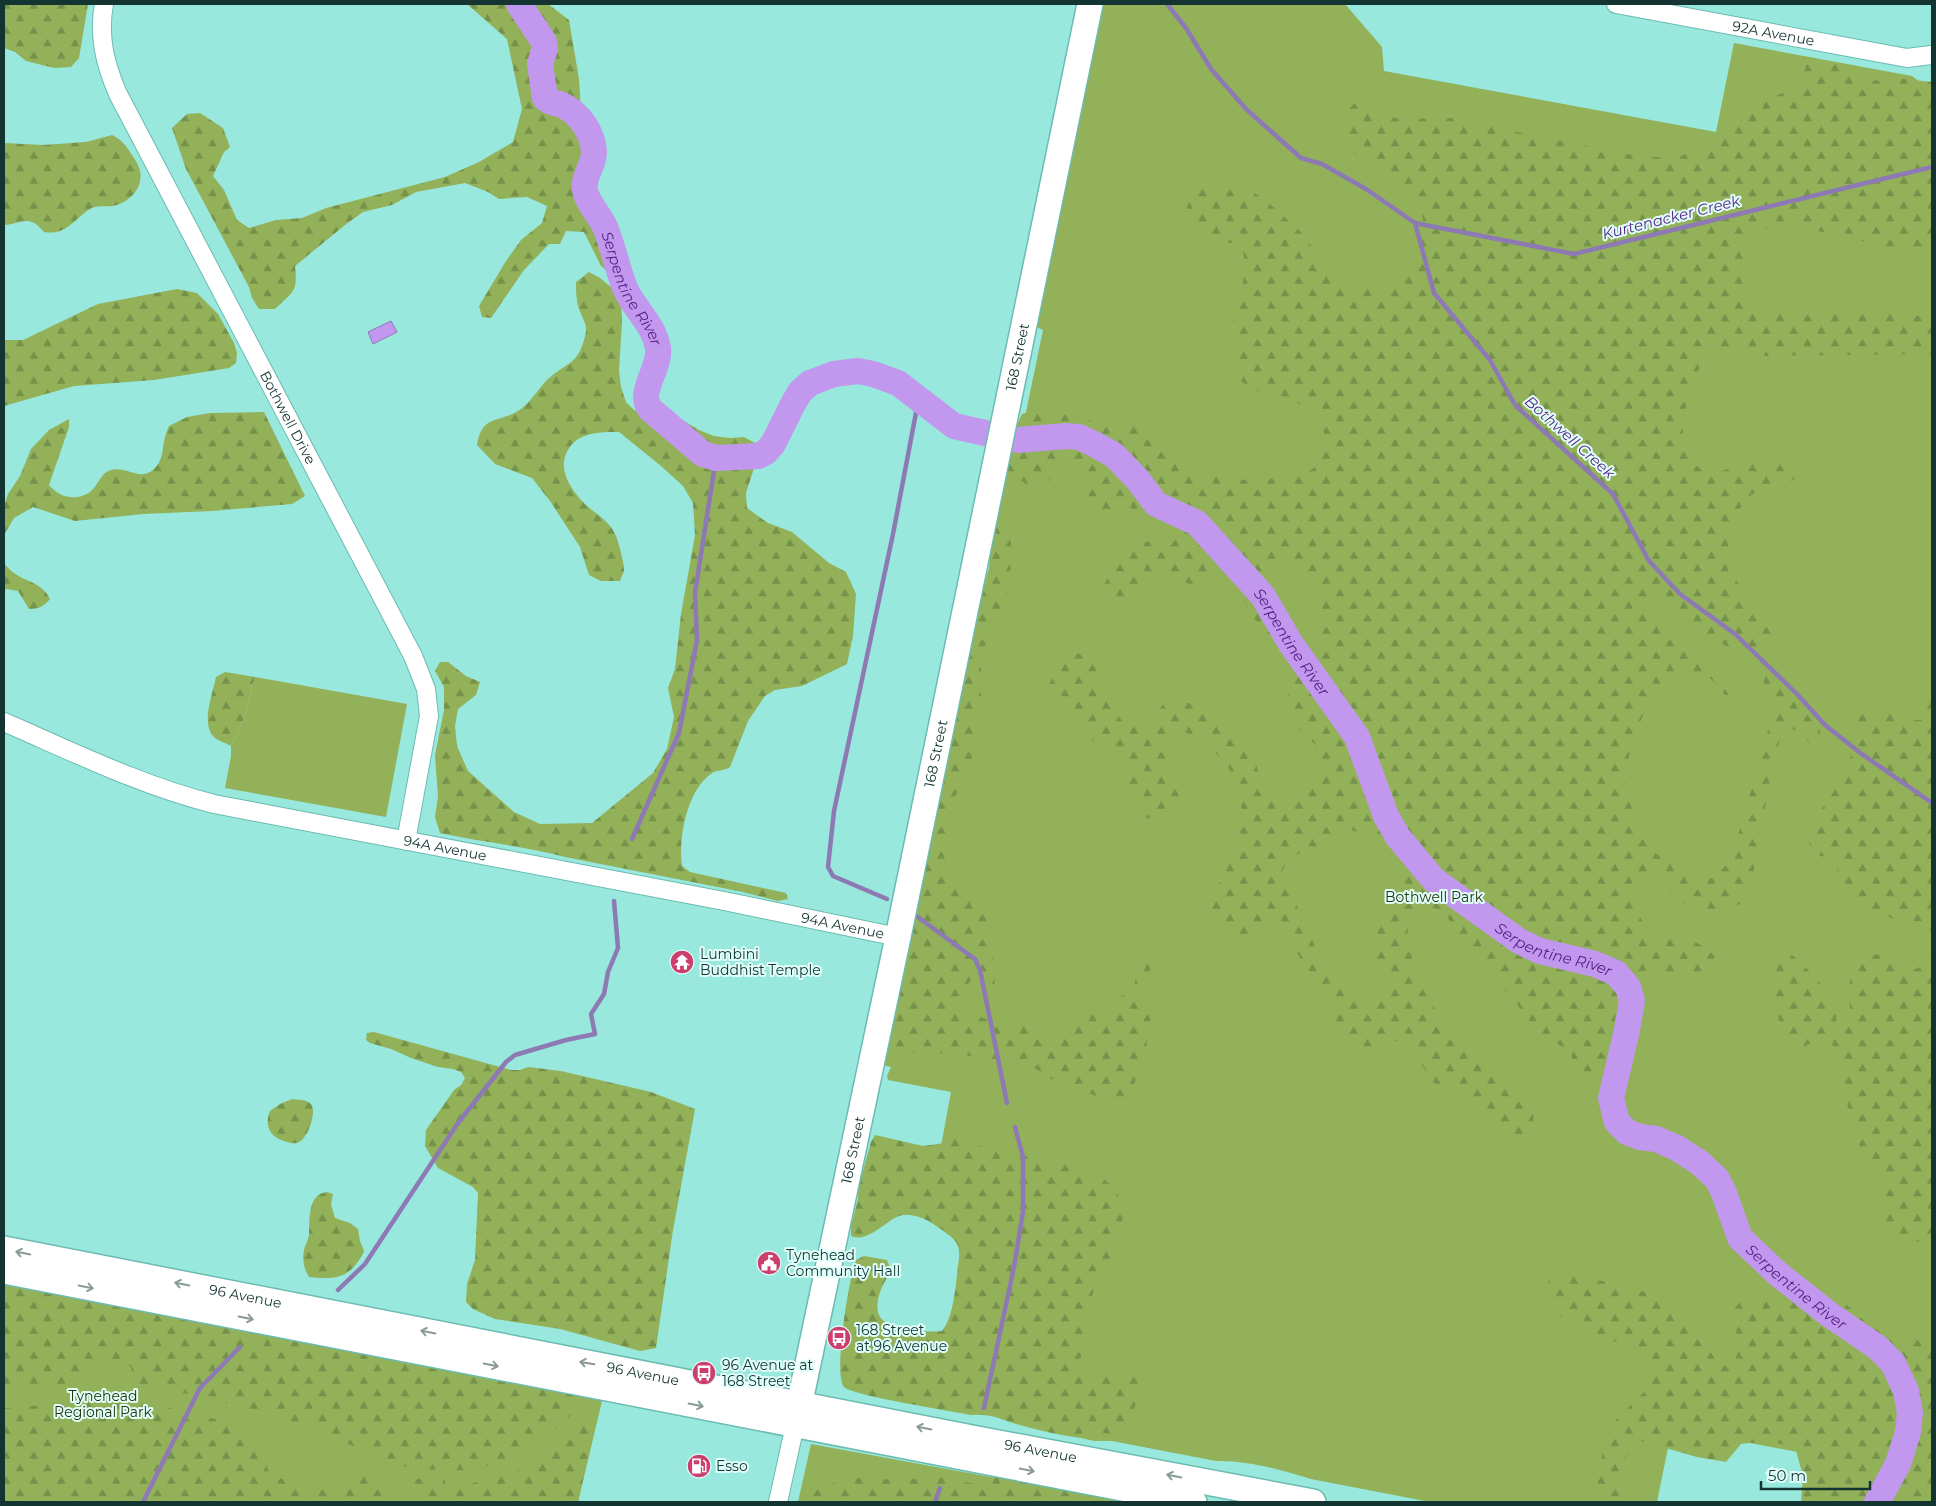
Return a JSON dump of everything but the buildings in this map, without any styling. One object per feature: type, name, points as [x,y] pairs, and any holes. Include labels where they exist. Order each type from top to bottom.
[{"type":"main road","name":"168 Street","points":[[797,1414],[834,1246],[1090,4]]},
{"type":"main road","name":"96 Avenue","points":[[4,1249],[797,1414],[1194,1502]]},
{"type":"main road","name":"96 Avenue","points":[[4,1271],[797,1414],[1313,1502]]},
{"type":"street","name":"Bothwell Drive","points":[[104,4],[101,23],[103,50],[116,88],[413,656],[426,689],[429,716],[406,841]]},
{"type":"street","name":"92A Avenue","points":[[1616,4],[1907,58],[1931,55]]},
{"type":"street","name":"94A Avenue","points":[[4,722],[125,774],[187,797],[223,806],[898,937]]},
{"type":"street","name":"168 Street","points":[[778,1502],[797,1414]]},
{"type":"green space","points":[[4,4],[88,4],[79,58],[71,67],[54,68],[26,61],[15,52],[4,48]]},
{"type":"green space","points":[[467,4],[548,4],[569,20],[579,79],[583,144],[607,218],[630,262],[626,274],[616,278],[601,266],[584,232],[566,231],[560,244],[549,244],[524,270],[491,318],[482,317],[479,306],[521,240],[542,223],[547,206],[527,197],[499,199],[488,192],[465,183],[416,192],[392,205],[363,212],[295,266],[295,287],[290,295],[275,309],[259,309],[186,169],[172,128],[187,114],[200,113],[223,128],[230,147],[224,152],[213,176],[224,190],[237,220],[249,228],[276,220],[302,218],[326,208],[445,177],[479,162],[513,142],[522,109],[507,39]]},
{"type":"green space","name":"Bothwell Park","points":[[1099,4],[1345,4],[1382,47],[1384,71],[1716,132],[1734,43],[1912,76],[1920,82],[1932,83],[1932,1502],[1834,1459],[1672,1428],[1657,1502],[1430,1502],[1311,1479],[1252,1464],[1216,1461],[1112,1441],[1094,1441],[1081,1438],[1082,1433],[1012,1162],[941,1146],[951,1092],[888,1080],[887,1076],[891,1067],[882,1065],[884,1049],[894,1049],[999,525],[992,529],[1004,473],[1013,475],[1043,330],[1036,327],[1035,323]]},
{"type":"green space","points":[[1805,57],[1810,57],[1853,69],[1868,79],[1879,81],[1895,78],[1932,82],[1932,253],[1874,245],[1850,237],[1790,226],[1770,227],[1753,232],[1743,256],[1741,279],[1751,299],[1761,309],[1781,314],[1803,315],[1875,311],[1932,318],[1932,354],[1766,356],[1728,349],[1712,351],[1701,363],[1682,419],[1684,448],[1694,464],[1704,471],[1717,473],[1739,465],[1768,459],[1795,459],[1799,470],[1794,479],[1786,485],[1752,494],[1737,512],[1728,538],[1728,570],[1758,609],[1776,626],[1776,638],[1769,640],[1760,650],[1749,657],[1706,636],[1667,599],[1653,602],[1648,615],[1662,634],[1713,665],[1741,689],[1738,695],[1725,695],[1711,679],[1693,672],[1676,673],[1653,694],[1635,733],[1624,776],[1628,798],[1649,849],[1682,871],[1697,878],[1714,878],[1731,860],[1773,713],[1773,699],[1764,685],[1764,668],[1789,693],[1820,730],[1820,739],[1811,744],[1798,731],[1783,727],[1769,784],[1757,856],[1747,900],[1721,914],[1699,909],[1679,901],[1665,883],[1648,872],[1636,876],[1630,886],[1637,910],[1651,932],[1657,936],[1681,938],[1702,946],[1714,955],[1714,967],[1702,977],[1679,975],[1655,969],[1632,973],[1616,1012],[1609,1067],[1604,1070],[1592,1073],[1575,1070],[1570,1051],[1536,1032],[1514,1000],[1463,947],[1446,914],[1435,908],[1419,910],[1409,917],[1407,938],[1414,965],[1445,1030],[1487,1074],[1536,1104],[1530,1138],[1503,1139],[1461,1092],[1446,1088],[1439,1090],[1408,1045],[1389,1039],[1360,1052],[1334,1032],[1332,1005],[1300,958],[1285,929],[1262,925],[1250,939],[1236,935],[1226,929],[1212,907],[1224,865],[1233,848],[1243,813],[1229,768],[1202,738],[1175,729],[1165,750],[1180,799],[1170,821],[1146,818],[1129,789],[1128,756],[1103,751],[1057,705],[1048,686],[1071,650],[1088,658],[1097,667],[1100,684],[1108,704],[1124,723],[1147,727],[1164,703],[1189,703],[1230,724],[1251,745],[1264,793],[1285,799],[1319,777],[1319,748],[1300,730],[1287,699],[1293,680],[1318,641],[1320,633],[1320,604],[1314,585],[1309,577],[1299,568],[1287,565],[1269,565],[1257,578],[1285,625],[1288,648],[1278,651],[1232,584],[1214,572],[1193,585],[1162,576],[1144,585],[1129,600],[1118,605],[1109,601],[1103,586],[1119,560],[1142,541],[1171,545],[1177,537],[1168,522],[1125,506],[1113,515],[1097,511],[1088,495],[1087,477],[1078,465],[1063,463],[1053,470],[1047,483],[1035,490],[1017,478],[1004,473],[1014,432],[1022,414],[1039,408],[1088,420],[1115,430],[1125,430],[1133,426],[1141,426],[1166,445],[1191,470],[1235,480],[1293,478],[1313,469],[1323,450],[1326,437],[1314,411],[1300,404],[1251,388],[1242,382],[1237,375],[1235,367],[1237,332],[1233,321],[1244,276],[1245,267],[1242,249],[1233,243],[1215,243],[1187,226],[1184,216],[1193,190],[1201,187],[1252,191],[1270,204],[1302,233],[1331,274],[1344,284],[1375,286],[1392,283],[1404,272],[1418,249],[1423,234],[1423,219],[1417,202],[1403,181],[1383,167],[1356,155],[1341,134],[1349,108],[1362,98],[1379,113],[1400,119],[1458,118],[1637,156],[1678,158],[1724,134],[1750,109],[1798,85],[1805,70]],"holes":[[[1348,830],[1381,836],[1401,864],[1397,888],[1379,919],[1373,941],[1375,956],[1393,973],[1394,986],[1390,998],[1371,1004],[1348,998],[1324,969],[1303,917],[1281,877],[1284,867],[1292,857],[1322,848]]]},
{"type":"green space","points":[[112,135],[126,147],[140,170],[141,178],[132,196],[120,204],[92,208],[58,232],[44,232],[39,226],[29,221],[4,225],[4,143],[43,145],[86,142]]},
{"type":"green space","points":[[589,272],[611,287],[621,300],[622,321],[619,371],[621,387],[626,402],[634,410],[644,414],[671,413],[699,430],[714,436],[744,437],[755,443],[756,462],[746,493],[747,508],[768,523],[792,532],[829,563],[846,572],[856,594],[853,636],[847,664],[802,686],[775,690],[765,696],[748,721],[730,767],[712,773],[703,781],[690,803],[686,815],[681,842],[682,866],[690,872],[786,893],[788,899],[778,901],[743,892],[440,833],[435,817],[438,796],[435,755],[444,710],[444,687],[435,671],[440,662],[448,662],[466,676],[480,682],[476,695],[458,709],[455,726],[457,746],[468,771],[514,812],[540,824],[592,823],[653,773],[667,749],[674,717],[668,688],[675,669],[681,614],[695,535],[693,503],[683,486],[619,432],[590,434],[572,444],[565,457],[564,464],[564,471],[569,484],[582,501],[612,529],[622,558],[624,571],[620,581],[601,581],[589,575],[580,547],[550,501],[532,478],[495,464],[477,445],[483,428],[493,421],[521,409],[547,380],[577,356],[586,328],[577,303],[576,282]]},
{"type":"green space","points":[[177,289],[197,293],[218,314],[234,343],[237,353],[236,363],[229,368],[154,380],[74,386],[4,406],[4,340],[23,340],[98,304]]},
{"type":"green space","points":[[264,412],[305,496],[292,504],[212,511],[143,514],[75,521],[33,507],[14,518],[4,535],[4,506],[8,494],[20,476],[31,449],[49,430],[69,419],[69,427],[49,485],[62,495],[79,497],[90,492],[104,474],[111,470],[117,469],[138,474],[149,473],[157,466],[161,459],[164,439],[169,426],[187,417],[210,413]]},
{"type":"green space","points":[[999,525],[1007,527],[1011,543],[1010,584],[1003,609],[985,646],[981,666],[981,708],[976,741],[971,763],[955,797],[944,856],[950,875],[985,916],[991,933],[995,988],[991,996],[986,982],[975,977],[968,984],[962,996],[949,1001],[950,1007],[957,1012],[1012,1024],[1031,1019],[1037,1024],[1038,1032],[1052,1035],[1062,1033],[1071,1028],[1072,1018],[1077,1013],[1087,1013],[1115,1020],[1121,996],[1133,991],[1140,960],[1145,953],[1152,956],[1145,985],[1137,1001],[1144,1006],[1152,1008],[1144,1057],[1136,1080],[1123,1100],[1101,1098],[1051,1079],[1038,1070],[1015,1061],[989,1062],[960,1053],[924,1054],[884,1049],[903,964],[910,945],[969,643],[989,568],[992,529]]},
{"type":"green space","points":[[4,563],[16,574],[41,588],[50,599],[46,604],[29,609],[18,591],[4,590]]},
{"type":"green space","points":[[225,672],[255,677],[244,718],[231,746],[213,736],[208,723],[209,707],[216,677]]},
{"type":"green space","points":[[255,677],[407,704],[386,817],[225,788],[231,746],[244,718]]},
{"type":"green space","points":[[1932,694],[1932,933],[1921,921],[1900,922],[1863,905],[1840,891],[1837,865],[1826,857],[1816,855],[1810,845],[1808,833],[1845,774],[1856,724],[1864,709],[1886,711],[1912,720],[1923,719]]},
{"type":"green space","points":[[1860,952],[1893,957],[1902,967],[1912,970],[1923,965],[1932,956],[1932,1244],[1892,1237],[1882,1215],[1882,1179],[1862,1154],[1846,1100],[1842,1056],[1829,1043],[1819,1040],[1794,1051],[1787,1043],[1782,1032],[1776,1005],[1776,976],[1780,954],[1791,954],[1824,988],[1834,1004],[1836,1012],[1835,1028],[1841,1030],[1846,1026],[1850,1015],[1850,981],[1854,964]]},
{"type":"green space","points":[[374,1032],[511,1070],[520,1070],[528,1067],[561,1071],[651,1092],[695,1109],[673,1230],[656,1348],[640,1351],[560,1329],[495,1319],[473,1309],[466,1302],[467,1284],[475,1260],[478,1193],[473,1187],[438,1168],[425,1146],[426,1130],[454,1090],[461,1085],[465,1078],[461,1072],[453,1069],[438,1067],[370,1043],[366,1040],[367,1033]]},
{"type":"green space","points":[[292,1099],[309,1102],[313,1108],[311,1124],[306,1136],[295,1143],[275,1137],[268,1126],[270,1111]]},
{"type":"green space","points":[[875,1135],[923,1146],[945,1143],[951,1136],[991,1148],[1083,1170],[1109,1183],[1116,1191],[1123,1211],[1120,1233],[1117,1244],[1098,1280],[1092,1296],[1080,1370],[1081,1379],[1088,1381],[1096,1379],[1104,1372],[1134,1376],[1140,1379],[1141,1383],[1133,1414],[1125,1428],[1119,1433],[1113,1434],[1083,1429],[1081,1438],[1040,1430],[989,1416],[971,1415],[883,1399],[851,1391],[844,1387],[841,1379],[841,1346],[846,1305],[856,1260],[864,1256],[887,1260],[891,1271],[883,1285],[877,1307],[881,1318],[896,1327],[927,1332],[942,1331],[950,1316],[956,1286],[959,1258],[958,1246],[949,1236],[926,1220],[915,1216],[903,1215],[865,1236],[851,1236],[858,1189],[871,1142]]},
{"type":"green space","points":[[327,1192],[333,1194],[331,1204],[335,1218],[350,1223],[358,1229],[364,1251],[354,1267],[342,1275],[328,1278],[309,1277],[303,1257],[309,1235],[311,1209],[316,1197]]},
{"type":"green space","points":[[1565,1273],[1634,1286],[1672,1308],[1703,1338],[1714,1358],[1731,1370],[1737,1354],[1735,1308],[1744,1297],[1758,1300],[1767,1297],[1846,1304],[1871,1327],[1886,1334],[1932,1343],[1932,1502],[1801,1502],[1803,1476],[1795,1447],[1768,1441],[1741,1444],[1726,1462],[1697,1457],[1638,1440],[1627,1455],[1622,1469],[1624,1484],[1632,1502],[1595,1502],[1604,1441],[1614,1422],[1645,1391],[1650,1365],[1630,1348],[1615,1341],[1577,1329],[1567,1323],[1559,1313],[1553,1300],[1548,1280]]},
{"type":"green space","name":"Tynehead Regional Park","points":[[4,1284],[602,1401],[578,1502],[4,1502]]},
{"type":"green space","points":[[4,1284],[579,1396],[577,1410],[543,1438],[510,1458],[492,1465],[473,1469],[452,1470],[415,1468],[394,1464],[328,1435],[274,1416],[206,1398],[138,1385],[130,1366],[87,1361],[79,1383],[4,1390]]},
{"type":"green space","points":[[113,1402],[161,1406],[239,1425],[253,1436],[271,1476],[344,1495],[364,1470],[377,1477],[398,1502],[4,1502],[4,1408]]},
{"type":"green space","points":[[584,1424],[592,1424],[591,1429],[594,1431],[578,1502],[452,1502],[459,1489],[464,1485],[502,1476],[532,1464]]},
{"type":"green space","points":[[811,1444],[1127,1502],[798,1502]]},
{"type":"green space","points":[[868,1476],[896,1481],[934,1476],[981,1485],[995,1477],[1127,1502],[809,1502],[814,1487]]},
{"type":"green space","points":[[403,1478],[445,1480],[445,1484],[437,1502],[419,1502],[402,1481]]},
{"type":"shaded area","points":[[391,321],[397,332],[373,344],[368,332]]},
{"type":"waterway","name":"Serpentine River","points":[[519,4],[544,42],[545,48],[540,64],[545,98],[562,105],[575,114],[590,135],[594,153],[586,177],[586,195],[605,227],[625,288],[656,339],[658,356],[646,395],[650,409],[703,454],[716,458],[758,456],[766,452],[773,444],[800,392],[810,383],[834,374],[858,371],[898,383],[954,426],[985,433]]},
{"type":"waterway","name":"Bothwell Creek","points":[[1167,4],[1186,28],[1211,69],[1246,109],[1301,158],[1322,164],[1366,189],[1415,223],[1434,293],[1490,360],[1515,405],[1613,494],[1649,561],[1680,594],[1735,634],[1797,694],[1825,725],[1859,752],[1932,803]]},
{"type":"waterway","name":"Kurtenacker Creek","points":[[1415,223],[1574,254],[1932,167]]},
{"type":"waterway","points":[[887,899],[833,876],[828,867],[834,811],[893,534],[919,397]]},
{"type":"waterway","name":"Serpentine River","points":[[1017,440],[1066,436],[1079,437],[1114,455],[1138,480],[1156,504],[1197,523],[1263,596],[1291,644],[1357,737],[1386,816],[1398,837],[1434,880],[1519,941],[1540,951],[1595,964],[1616,973],[1628,987],[1632,1001],[1611,1098],[1617,1122],[1627,1132],[1640,1137],[1656,1139],[1677,1148],[1700,1163],[1717,1179],[1740,1238],[1777,1273],[1830,1315],[1877,1347],[1893,1363],[1906,1391],[1910,1413],[1908,1432],[1898,1464],[1877,1502]]},
{"type":"waterway","points":[[632,839],[679,733],[697,640],[695,593],[716,458]]},
{"type":"waterway","points":[[338,1290],[365,1264],[458,1123],[506,1062],[515,1055],[566,1040],[595,1034],[591,1014],[604,994],[608,972],[618,948],[614,901]]},
{"type":"waterway","points":[[915,915],[975,959],[980,970],[1007,1103]]},
{"type":"waterway","points":[[984,1408],[1014,1267],[1023,1212],[1023,1157],[1015,1127]]},
{"type":"waterway","points":[[143,1502],[200,1388],[240,1347]]},
{"type":"waterway","points":[[935,1502],[940,1488]]},
{"type":"place","name":"Lumbini Buddhist Temple","points":[[682,962]]},
{"type":"place","name":"Tynehead Community Hall","points":[[769,1263]]},
{"type":"place","name":"168 Street at 96 Avenue","points":[[839,1338]]},
{"type":"place","name":"96 Avenue at 168 Street","points":[[704,1373]]},
{"type":"place","name":"Esso","points":[[699,1466]]}]
